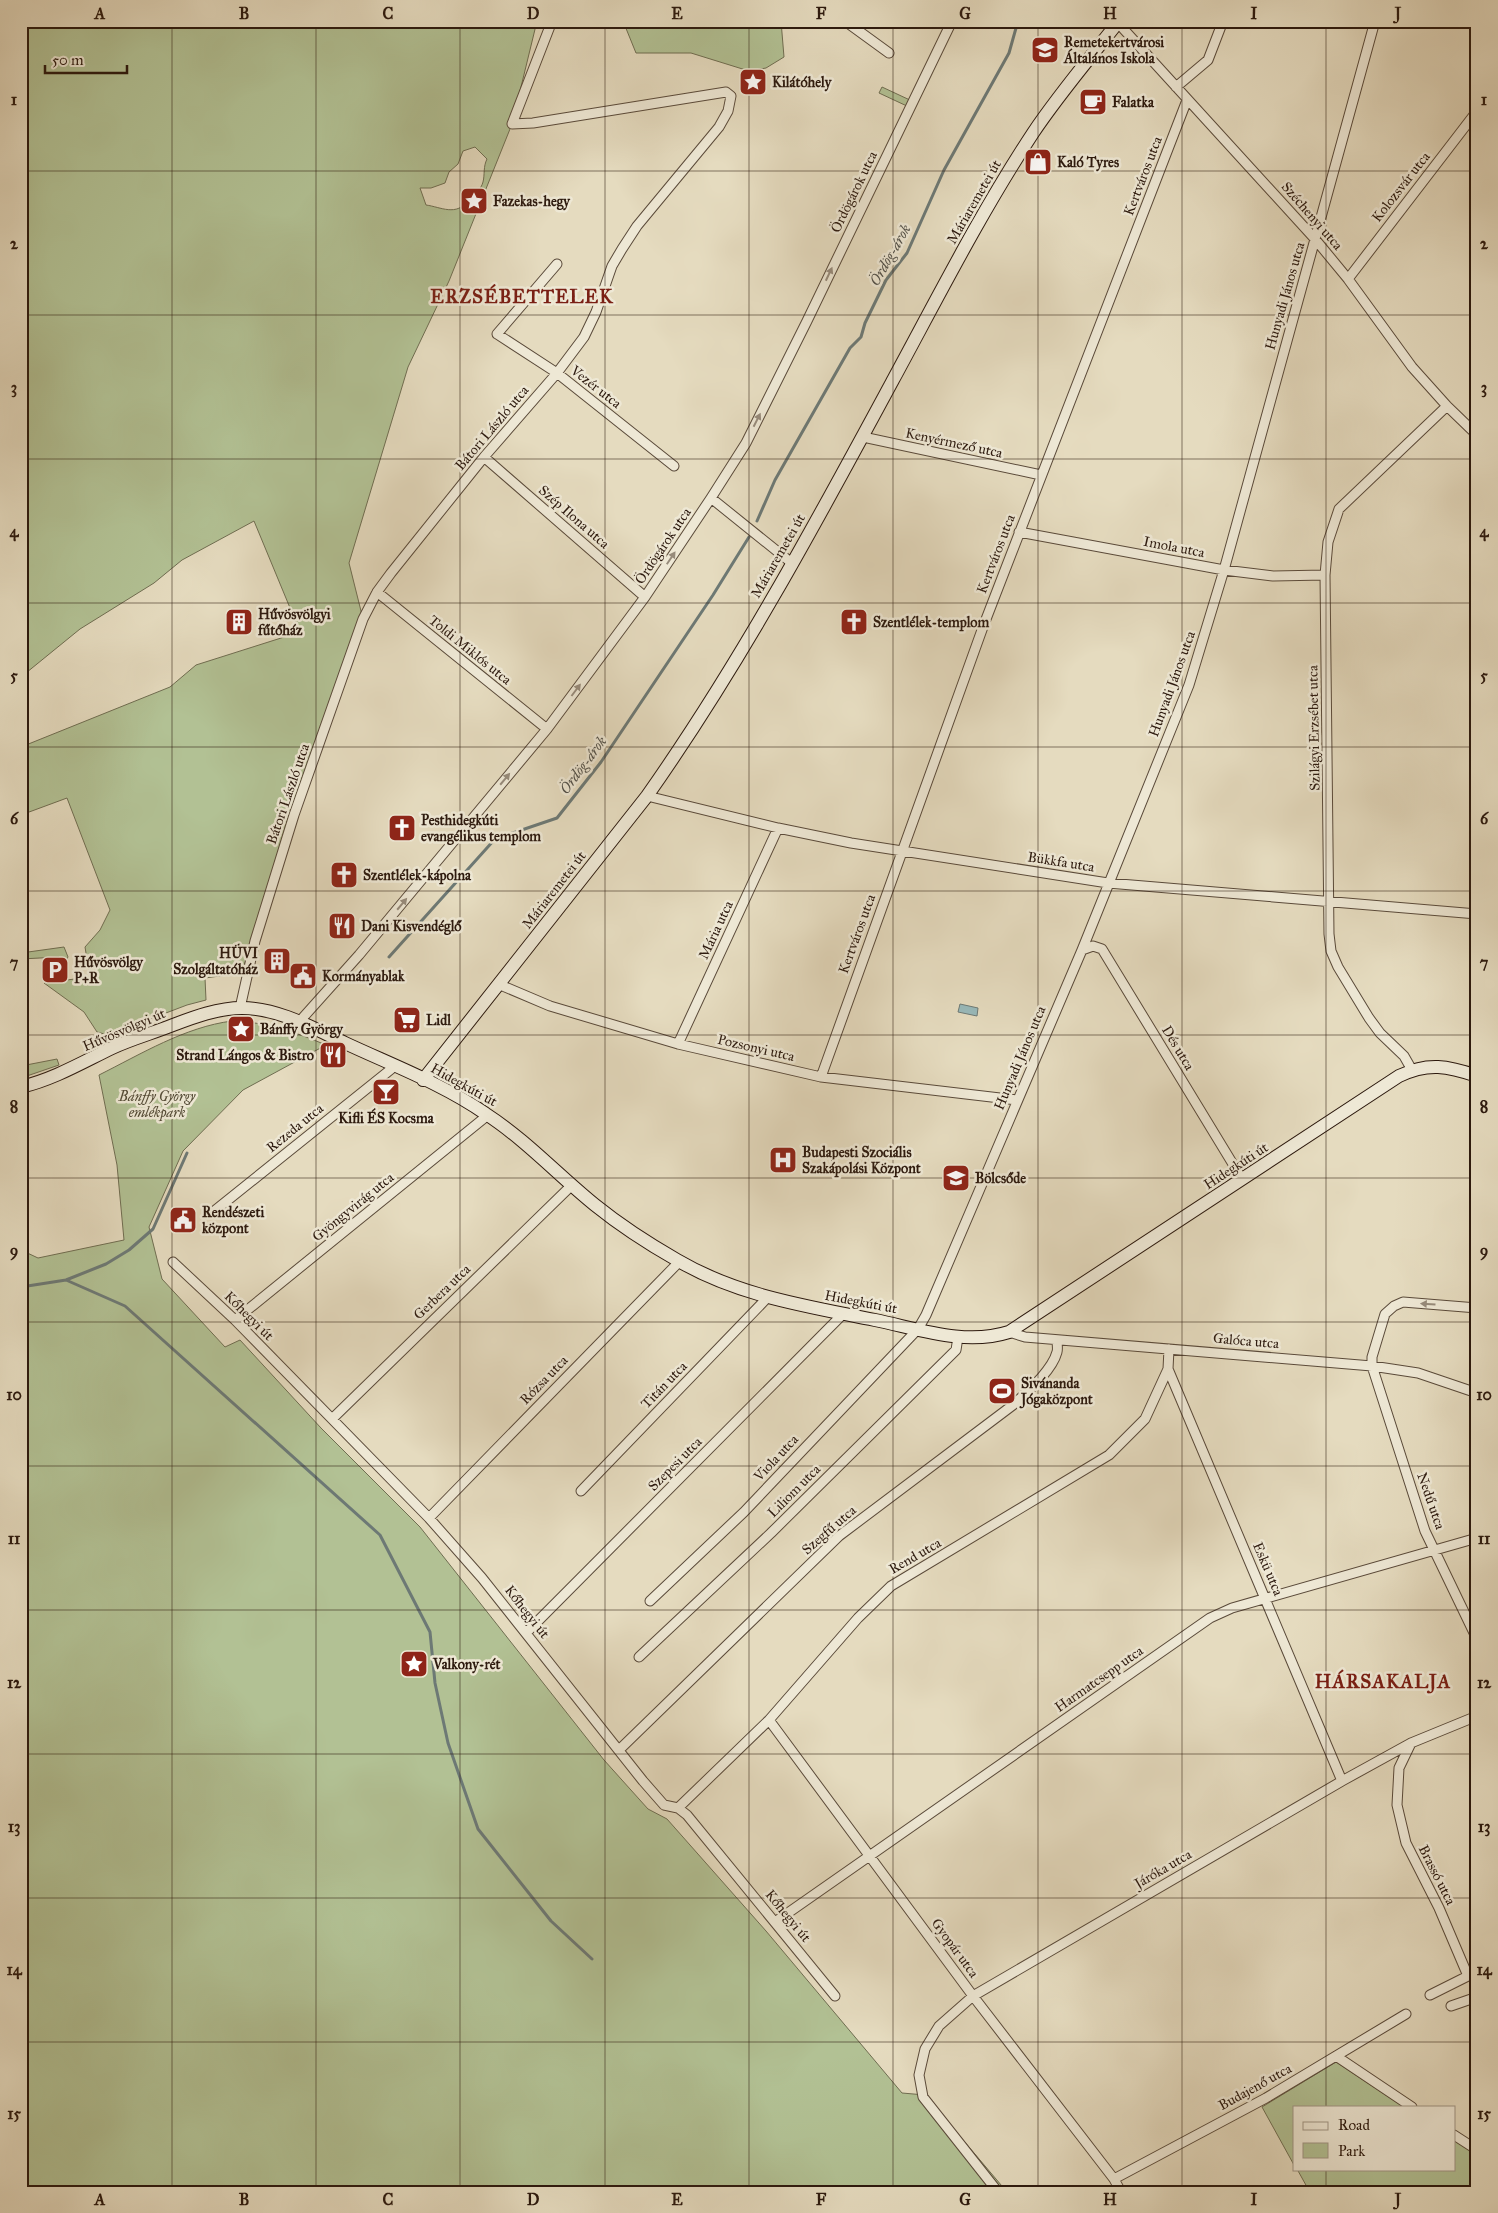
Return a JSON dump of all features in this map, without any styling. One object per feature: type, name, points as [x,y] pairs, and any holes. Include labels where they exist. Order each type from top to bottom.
[{"type":"main road","name":"Máriaremetei út","points":[[423,1080],[647,796],[698,720],[792,564],[957,261],[1005,178],[1035,130],[1119,22]]},
{"type":"main road","name":"Hidegkúti út","points":[[240,1008],[261,1010],[299,1022],[469,1103],[488,1115],[624,1227],[679,1262],[709,1276],[768,1298],[958,1337],[992,1338],[1009,1332],[1239,1174],[1412,1070],[1424,1067],[1448,1068],[1477,1076]]},
{"type":"main road","name":"Hűvösvölgyi út","points":[[21,1087],[48,1079],[113,1048],[186,1020],[216,1011],[240,1008]]},
{"type":"street","name":"Bátori László utca","points":[[240,1008],[255,941],[294,815],[363,618],[377,592],[484,457],[557,373],[584,337],[596,312],[612,266],[622,249],[637,226],[719,127],[728,111],[731,96],[726,92],[533,123],[512,124],[552,21]]},
{"type":"street","points":[[845,21],[889,52]]},
{"type":"street","name":"Ördögárok utca","points":[[299,1022],[359,955],[547,729],[645,597],[711,498],[754,426],[808,321],[952,21]]},
{"type":"street","points":[[1176,87],[1208,60],[1224,21]]},
{"type":"street","name":"Hunyadi János utca","points":[[918,1329],[926,1315],[1082,950],[1188,685],[1224,570],[1375,21]]},
{"type":"street","name":"Széchenyi utca","points":[[1119,22],[1315,239],[1348,279],[1412,367],[1447,406],[1477,435]]},
{"type":"street","name":"Kertváros utca","points":[[821,1077],[901,852],[1019,532],[1188,100]]},
{"type":"street","name":"Kolozsvár utca","points":[[1348,279],[1477,111]]},
{"type":"street","name":"Vezér utca","points":[[557,264],[497,334],[557,373],[674,466]]},
{"type":"street","name":"Szilágyi Erzsébet utca","points":[[1412,1070],[1404,1056],[1380,1033],[1369,1018],[1338,967],[1331,951],[1326,575],[1328,542],[1339,509],[1447,406]]},
{"type":"street","name":"Kenyérmező utca","points":[[862,437],[1041,475]]},
{"type":"street","name":"Szép Ilona utca","points":[[484,457],[645,597]]},
{"type":"street","points":[[711,498],[792,564]]},
{"type":"street","name":"Imola utca","points":[[1019,532],[1224,570],[1273,576],[1326,575]]},
{"type":"street","name":"Toldi Miklós utca","points":[[377,592],[547,729]]},
{"type":"street","name":"Bükkfa utca","points":[[647,796],[778,828],[901,852],[1108,884],[1477,914]]},
{"type":"street","name":"Mária utca","points":[[678,1044],[778,828]]},
{"type":"street","name":"Dés utca","points":[[1082,950],[1093,946],[1102,949],[1239,1174]]},
{"type":"street","name":"Pozsonyi utca","points":[[498,984],[550,1006],[678,1044],[821,1077],[1017,1100]]},
{"type":"street","name":"Rezeda utca","points":[[213,1212],[394,1066]]},
{"type":"street","name":"Gyöngyvirág utca","points":[[235,1320],[488,1115]]},
{"type":"street","name":"Gerbera utca","points":[[332,1419],[572,1186]]},
{"type":"street","name":"Kőhegyi út","points":[[174,1262],[235,1320],[429,1518],[482,1578],[660,1802],[668,1807],[678,1808],[687,1815],[835,1996]]},
{"type":"street","name":"Rózsa utca","points":[[429,1518],[679,1262]]},
{"type":"street","name":"Titán utca","points":[[581,1491],[768,1298]]},
{"type":"street","points":[[1372,1366],[1381,1322],[1385,1314],[1394,1306],[1404,1302],[1477,1308]]},
{"type":"street","name":"Szepesi utca","points":[[526,1633],[843,1314]]},
{"type":"street","name":"Viola utca","points":[[650,1601],[744,1512],[918,1329]]},
{"type":"street","name":"Galóca utca","points":[[1009,1332],[1025,1337],[1057,1340],[1372,1366],[1418,1373],[1477,1394]]},
{"type":"street","name":"Liliom utca","points":[[639,1657],[771,1533],[956,1350],[958,1337]]},
{"type":"street","name":"Szegfű utca","points":[[619,1750],[839,1536],[1013,1405],[1037,1382],[1051,1364],[1057,1352],[1057,1340]]},
{"type":"street","name":"Rend utca","points":[[678,1808],[769,1720],[858,1618],[891,1586],[1109,1455],[1145,1419],[1168,1369],[1169,1349]]},
{"type":"street","name":"Nedű utca","points":[[1372,1366],[1425,1531],[1477,1639]]},
{"type":"street","name":"Eskü utca","points":[[1168,1369],[1342,1781]]},
{"type":"street","name":"Harmatcsepp utca","points":[[775,1922],[1210,1618],[1232,1608],[1477,1538]]},
{"type":"street","name":"Járóka utca","points":[[998,2192],[923,2097],[920,2075],[925,2049],[939,2026],[973,1996],[1342,1781],[1411,1742],[1477,1716]]},
{"type":"street","name":"Gyopár utca","points":[[769,1720],[973,1996],[1114,2178],[1121,2192]]},
{"type":"street","name":"Brassó utca","points":[[1411,1742],[1399,1768],[1397,1805],[1406,1843],[1439,1908],[1468,1976],[1430,1996]]},
{"type":"street","points":[[1451,2006],[1477,1997]]},
{"type":"street","name":"Budajenő utca","points":[[1114,2178],[1266,2098],[1406,2014]]},
{"type":"street","points":[[1336,2056],[1411,2106]]},
{"type":"street","points":[[1456,2136],[1471,2146]]},
{"type":"green space","points":[[21,21],[537,21],[512,124],[449,281],[408,367],[349,563],[363,619],[288,818],[242,973],[205,978],[206,1000],[187,1005],[108,1035],[97,1032],[84,1012],[44,983],[90,977],[85,947],[100,930],[110,910],[67,798],[21,815],[21,747],[170,687],[196,665],[300,632],[254,521],[182,560],[154,583],[80,629],[21,677]],"holes":[[[475,147],[487,159],[483,182],[464,205],[454,210],[426,205],[420,188],[431,188],[445,183],[449,172],[458,164],[463,151]]]},
{"type":"green space","points":[[623,21],[781,21],[784,57],[766,68],[749,71],[691,53],[636,53]]},
{"type":"green space","points":[[882,87],[912,101],[909,107],[879,93]]},
{"type":"green space","points":[[64,947],[68,957],[61,964],[59,957],[21,959],[21,953]]},
{"type":"green space","name":"Bánffy György emlékpark","points":[[232,1021],[257,1023],[280,1028],[326,1045],[243,1090],[183,1151],[149,1227],[162,1279],[225,1347],[240,1340],[321,1428],[420,1527],[604,1760],[648,1809],[667,1819],[766,1931],[902,2093],[925,2095],[1007,2192],[21,2192],[21,1250],[38,1258],[124,1240],[117,1165],[99,1075],[180,1035],[215,1024]]},
{"type":"green space","points":[[57,1059],[59,1065],[21,1078],[21,1066]]},
{"type":"green space","points":[[1336,2062],[1402,2106],[1293,2106],[1293,2163],[1262,2107]]},
{"type":"green space","points":[[1456,2140],[1477,2154],[1477,2192],[1299,2192],[1307,2187],[1298,2170],[1456,2170]]},
{"type":"water","points":[[960,1004],[978,1008],[977,1016],[958,1012]]},
{"type":"waterway","name":"Ördög-árok","points":[[757,521],[775,480],[850,348],[861,337],[865,323],[886,280],[907,253],[944,170],[1009,53],[1018,21]]},
{"type":"waterway","name":"Ördög-árok","points":[[389,957],[495,839],[557,818],[601,762],[713,595],[749,537]]},
{"type":"waterway","name":"Ördög-árok","points":[[21,1287],[66,1280],[106,1264],[129,1250],[153,1229],[187,1153]]},
{"type":"waterway","points":[[66,1280],[125,1306],[380,1535],[430,1632],[435,1683],[448,1743],[478,1829],[551,1921],[592,1959]]},
{"type":"place","name":"Remetekertvárosi Általános Iskola","points":[[1045,50]]},
{"type":"place","name":"Kilátóhely","points":[[753,82]]},
{"type":"place","name":"Falatka","points":[[1093,102]]},
{"type":"place","name":"Kaló Tyres","points":[[1038,162]]},
{"type":"place","name":"Fazekas-hegy","points":[[474,201]]},
{"type":"place","name":"Hűvösvölgyi fűtőház","points":[[239,622]]},
{"type":"place","name":"Szentlélek-templom","points":[[854,622]]},
{"type":"place","name":"Pesthidegkúti evangélikus templom","points":[[402,828]]},
{"type":"place","name":"Szentlélek-kápolna","points":[[344,875]]},
{"type":"place","name":"Dani Kisvendéglő","points":[[342,926]]},
{"type":"place","name":"HÜVI Szolgáltatóház","points":[[277,961]]},
{"type":"place","name":"Hűvösvölgy P+R","points":[[55,970]]},
{"type":"place","name":"Kormányablak","points":[[303,976]]},
{"type":"place","name":"Lidl","points":[[407,1020]]},
{"type":"place","name":"Bánffy György","points":[[241,1029]]},
{"type":"place","name":"Strand Lángos & Bistro","points":[[333,1055]]},
{"type":"place","name":"Kifli ÉS Kocsma","points":[[386,1092]]},
{"type":"place","name":"Budapesti Szociális Szakápolási Központ","points":[[783,1160]]},
{"type":"place","name":"Bölcsőde","points":[[956,1178]]},
{"type":"place","name":"Rendészeti központ","points":[[183,1220]]},
{"type":"place","name":"Sivánanda Jógaközpont","points":[[1002,1391]]},
{"type":"place","name":"Valkony-rét","points":[[414,1664]]},
{"type":"district","name":"ERZSÉBETTELEK","points":[[522,296]]},
{"type":"district","name":"HÁRSAKALJA","points":[[1383,1681]]}]
